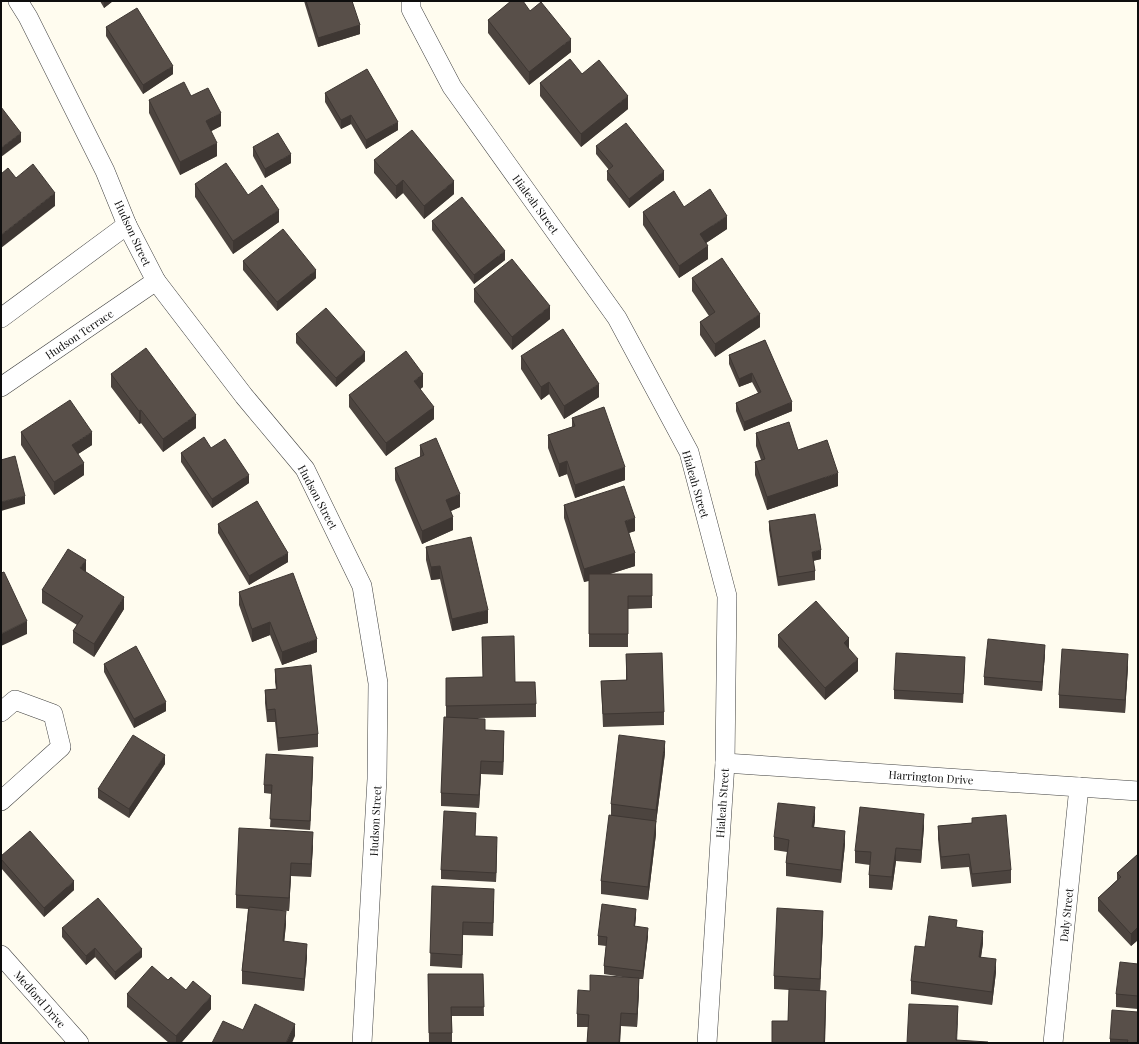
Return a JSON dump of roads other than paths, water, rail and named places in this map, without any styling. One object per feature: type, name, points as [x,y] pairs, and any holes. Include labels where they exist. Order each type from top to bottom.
[{"type":"street","name":"Hudson Street","points":[[18,1],[28,17],[105,172],[127,225],[156,281],[244,396],[305,469],[362,586],[378,683],[377,779],[362,1043]]},
{"type":"street","name":"Hialeah Street","points":[[411,1],[411,9],[452,87],[617,318],[689,452],[728,596],[724,763],[707,1043]]},
{"type":"street","points":[[1,318],[127,225]]},
{"type":"street","name":"Hudson Terrace","points":[[1,387],[156,281]]},
{"type":"street","points":[[1,712],[15,700],[53,714],[60,747],[1,801]]},
{"type":"street","name":"Harrington Drive","points":[[724,763],[1138,791]]},
{"type":"street","name":"Daly Street","points":[[1053,1043],[1080,787]]},
{"type":"street","name":"Medford Drive","points":[[1,955],[80,1043]]}]
